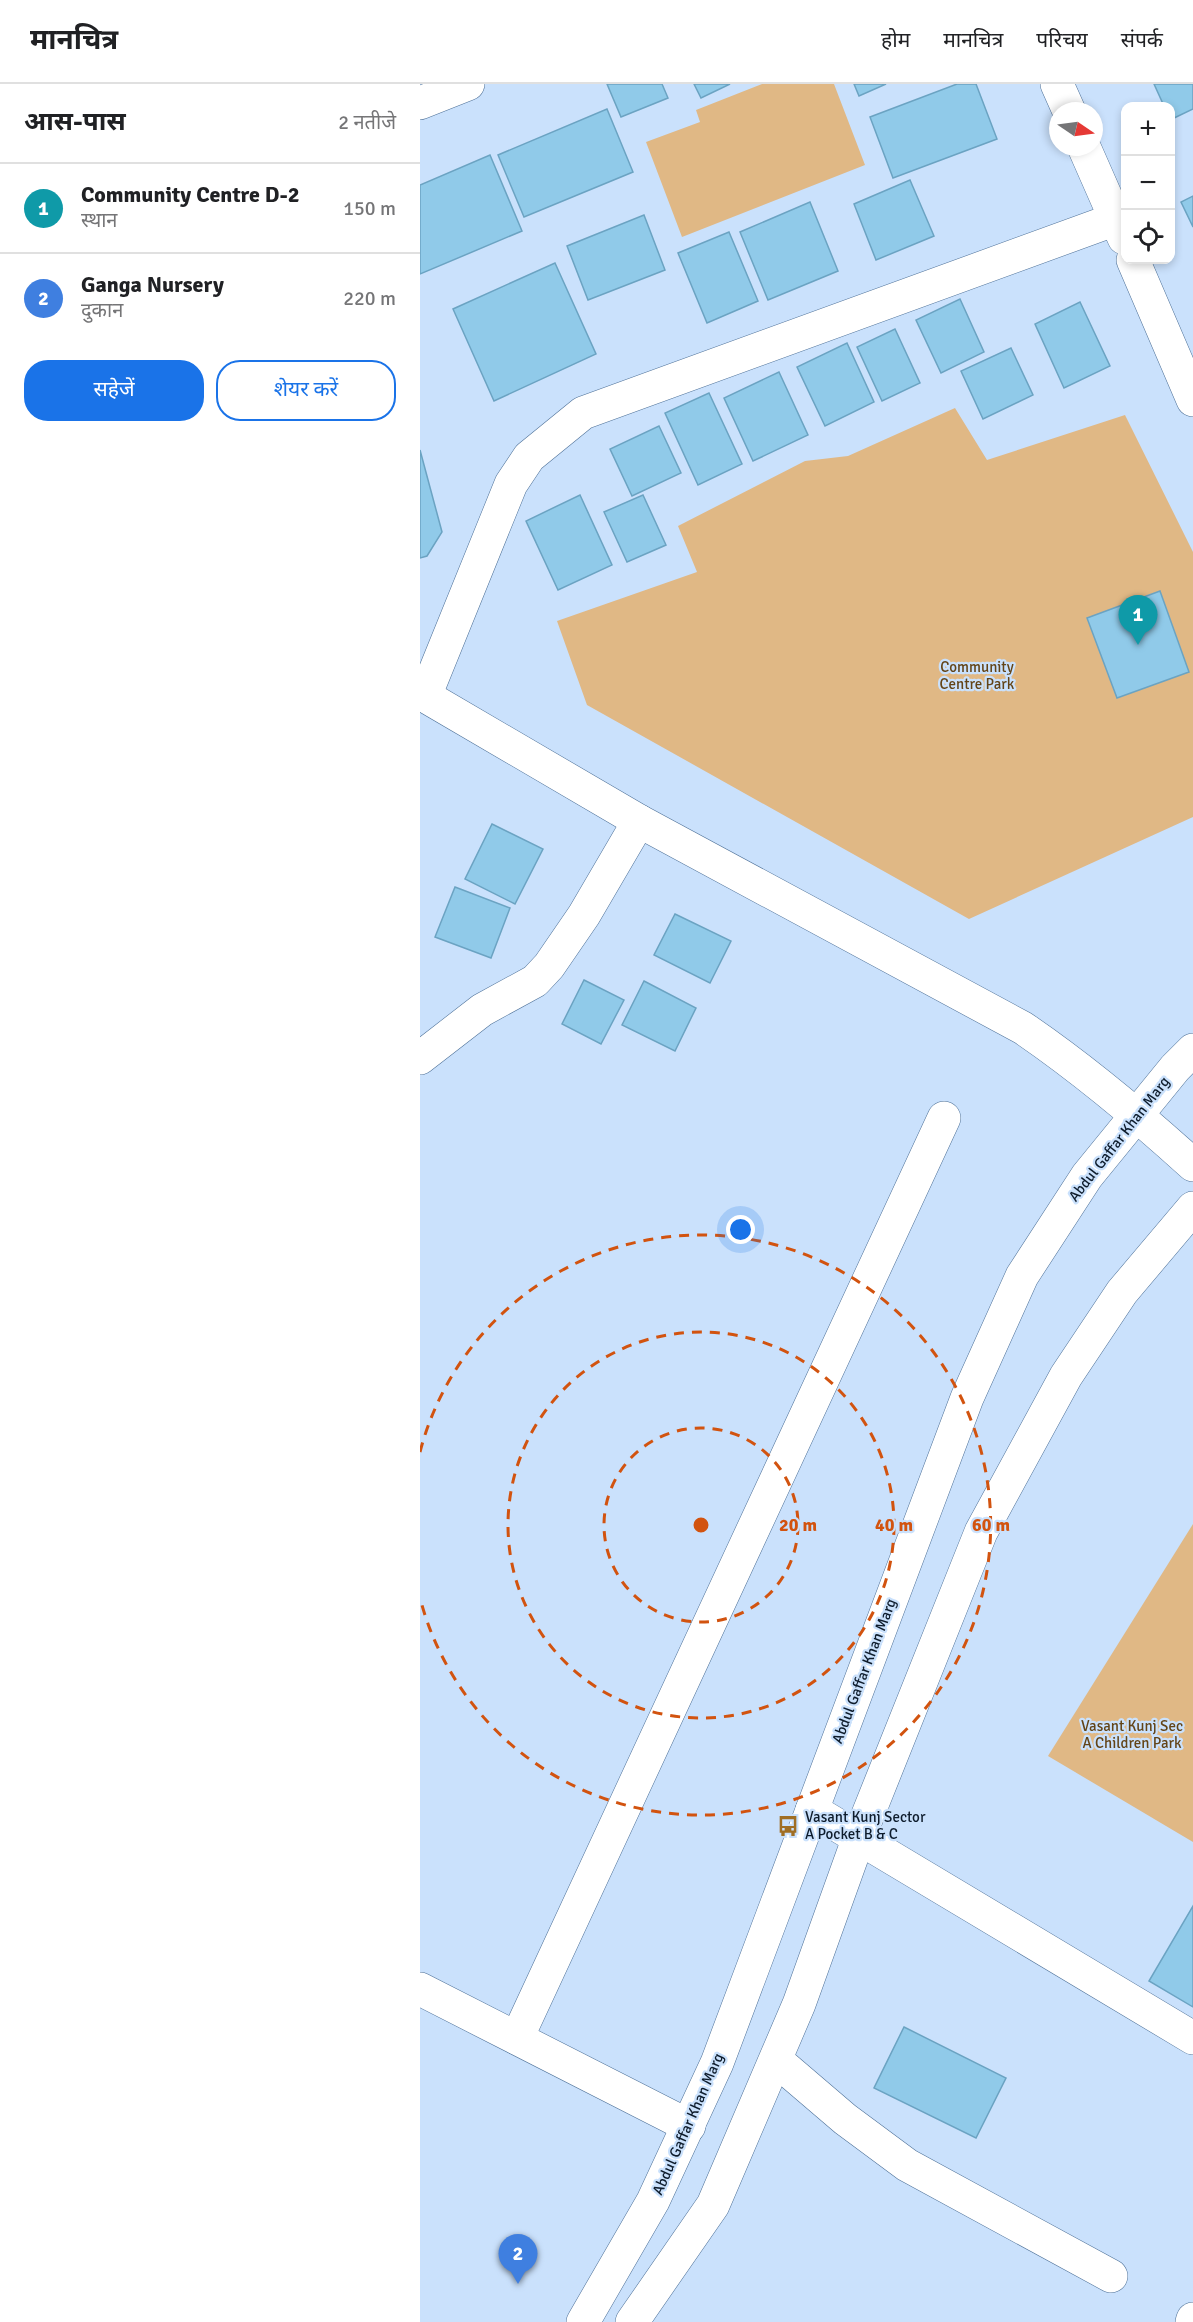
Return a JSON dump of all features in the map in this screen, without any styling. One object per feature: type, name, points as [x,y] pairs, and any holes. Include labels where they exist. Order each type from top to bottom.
[{"type":"street","points":[[420,103],[468,84]]},
{"type":"street","points":[[1057,84],[1065,102]]},
{"type":"street","points":[[1088,156],[1120,231],[584,412],[529,457],[511,484],[423,695],[639,821],[1023,1028],[1064,1056],[1137,1114],[1193,1164]]},
{"type":"street","points":[[1135,264],[1189,379]]},
{"type":"street","points":[[420,1058],[482,1010],[535,981],[549,966],[584,915],[639,821]]},
{"type":"street","name":"Abdul Gaffar Khan Marg","points":[[583,2322],[653,2201],[717,2063],[967,1398],[1022,1276],[1087,1176],[1193,1050]]},
{"type":"street","points":[[517,2038],[944,1118]]},
{"type":"street","points":[[632,2322],[713,2205],[776,2060],[858,1837],[981,1532],[1066,1376],[1122,1292],[1193,1208]]},
{"type":"street","points":[[812,1810],[1193,2038]]},
{"type":"street","points":[[420,1989],[689,2126]]},
{"type":"street","points":[[776,2060],[845,2119],[907,2165],[1111,2276]]},
{"type":"green space","points":[[762,84],[834,84],[865,165],[682,237],[646,142],[700,122],[696,110]]},
{"type":"green space","name":"Community Centre Park","points":[[955,408],[987,460],[1125,415],[1193,552],[1193,817],[969,919],[587,705],[557,621],[697,572],[678,526],[805,461],[848,456]]},
{"type":"green space","name":"Vasant Kunj Sec A Children Park","points":[[1193,1524],[1193,1842],[1048,1756]]},
{"type":"building","points":[[607,84],[662,84],[668,98],[621,117]]},
{"type":"building","points":[[694,84],[730,84],[701,98]]},
{"type":"building","points":[[854,84],[886,84],[859,96]]},
{"type":"building","points":[[957,84],[976,84],[997,139],[893,178],[870,117]]},
{"type":"building","points":[[1154,84],[1193,84],[1193,109],[1175,118],[1175,102],[1162,102]]},
{"type":"building","points":[[607,109],[633,172],[524,217],[498,155]]},
{"type":"building","points":[[490,155],[522,231],[420,274],[420,185]]},
{"type":"building","points":[[910,180],[934,236],[876,260],[854,204]]},
{"type":"building","points":[[1193,196],[1193,227],[1181,202]]},
{"type":"building","points":[[810,202],[838,271],[768,300],[740,232]]},
{"type":"building","points":[[644,215],[665,270],[588,300],[567,246]]},
{"type":"building","points":[[729,232],[758,301],[707,323],[678,253]]},
{"type":"building","points":[[555,263],[596,354],[494,401],[453,309]]},
{"type":"building","points":[[960,299],[984,352],[941,373],[916,320]]},
{"type":"building","points":[[1080,302],[1110,366],[1064,388],[1035,324]]},
{"type":"building","points":[[895,329],[920,383],[882,401],[857,347]]},
{"type":"building","points":[[847,343],[874,402],[825,426],[797,367]]},
{"type":"building","points":[[1011,348],[1033,395],[983,419],[961,371]]},
{"type":"building","points":[[779,372],[808,435],[753,461],[724,398]]},
{"type":"building","points":[[709,393],[742,464],[698,485],[665,413]]},
{"type":"building","points":[[659,426],[681,473],[632,496],[610,449]]},
{"type":"building","points":[[420,450],[442,532],[427,556],[420,558]]},
{"type":"building","points":[[580,495],[612,565],[558,590],[526,521]]},
{"type":"building","points":[[643,495],[666,545],[627,562],[604,512]]},
{"type":"building","points":[[1160,591],[1189,672],[1117,698],[1087,618]]},
{"type":"building","points":[[492,824],[543,849],[515,904],[465,879]]},
{"type":"building","points":[[455,887],[510,908],[491,958],[435,937]]},
{"type":"building","points":[[675,914],[731,941],[710,983],[654,955]]},
{"type":"building","points":[[584,980],[624,1000],[601,1044],[562,1024]]},
{"type":"building","points":[[644,981],[696,1008],[675,1051],[622,1025]]},
{"type":"building","points":[[1193,1906],[1193,2007],[1149,1981]]},
{"type":"building","points":[[904,2027],[1006,2078],[976,2138],[874,2088]]},
{"type":"place","name":"Community Centre D-2","points":[[1138,645]]},
{"type":"place","name":"Vasant Kunj Sector A Pocket B & C","points":[[788,1826]]},
{"type":"place","name":"Ganga Nursery","points":[[518,2284]]}]
